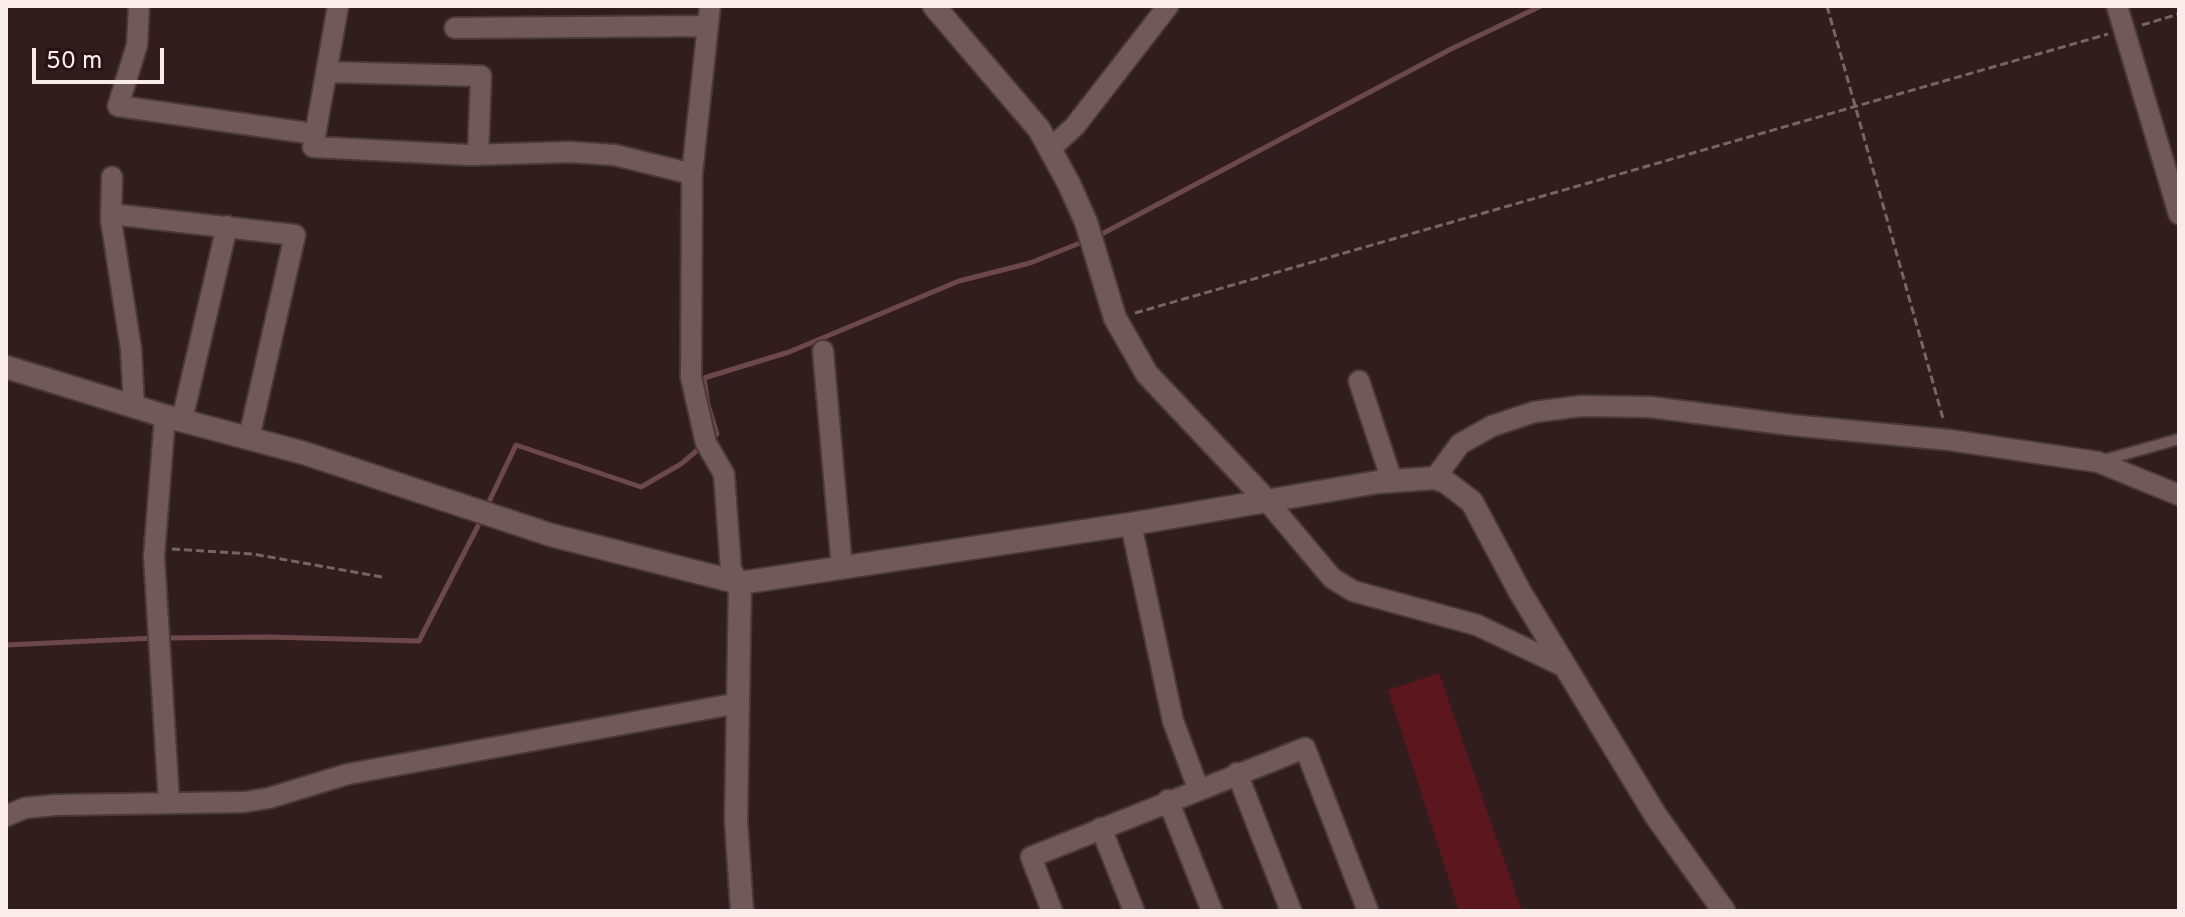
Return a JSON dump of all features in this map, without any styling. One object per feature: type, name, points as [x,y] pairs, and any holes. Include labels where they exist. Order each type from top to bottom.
[{"type":"street","points":[[139,6],[137,45],[118,106],[315,134]]},
{"type":"street","points":[[338,6],[313,147],[478,155],[569,152],[615,155],[692,174]]},
{"type":"street","points":[[934,6],[1039,129],[1086,222],[1115,318],[1147,374],[1268,502],[1332,578],[1353,591],[1477,625],[1565,667]]},
{"type":"street","points":[[1050,149],[1075,126],[1168,6]]},
{"type":"street","points":[[2117,6],[2179,214]]},
{"type":"street","points":[[455,28],[708,16],[692,174],[691,377],[706,443],[724,474],[731,570],[740,583],[736,820],[742,911]]},
{"type":"street","points":[[328,72],[481,76],[478,155]]},
{"type":"street","points":[[112,177],[111,214],[131,349],[134,407]]},
{"type":"street","points":[[111,214],[295,235],[249,438]]},
{"type":"street","points":[[169,802],[155,548],[174,418],[227,226]]},
{"type":"street","points":[[823,351],[842,568]]},
{"type":"street","points":[[6,367],[134,407],[349,467],[551,535],[740,583],[1392,481],[1435,478],[1446,482],[1472,502],[1520,592],[1656,816],[1724,911]]},
{"type":"street","points":[[1359,381],[1392,481]]},
{"type":"street","points":[[1435,478],[1460,444],[1492,426],[1534,412],[1581,406],[1650,407],[1791,425],[1949,440],[2098,462],[2179,495]]},
{"type":"street","points":[[1131,524],[1173,721],[1198,788]]},
{"type":"street","points":[[6,816],[25,808],[55,805],[244,802],[269,798],[348,774],[739,703]]},
{"type":"street","points":[[1052,911],[1031,857],[1305,748],[1368,911]]},
{"type":"street","points":[[1237,773],[1291,911]]},
{"type":"street","points":[[1168,800],[1212,911]]},
{"type":"street","points":[[1101,828],[1134,911]]},
{"type":"lane","points":[[2098,462],[2179,439]]},
{"type":"path","points":[[1827,6],[1949,440]]},
{"type":"path","points":[[1115,318],[2179,14]]},
{"type":"path","points":[[155,548],[253,554],[382,577]]},
{"type":"shaded area","points":[[1439,673],[1522,911],[1459,911],[1388,690]]},
{"type":"waterway","points":[[1098,236],[1451,49],[1541,6]]},
{"type":"waterway","points":[[712,439],[717,434],[704,378],[789,352],[959,281],[1030,263],[1085,241]]},
{"type":"waterway","points":[[486,508],[516,445],[641,487],[681,464],[701,447]]},
{"type":"waterway","points":[[164,638],[419,641],[482,518]]},
{"type":"waterway","points":[[6,645],[154,638]]}]
